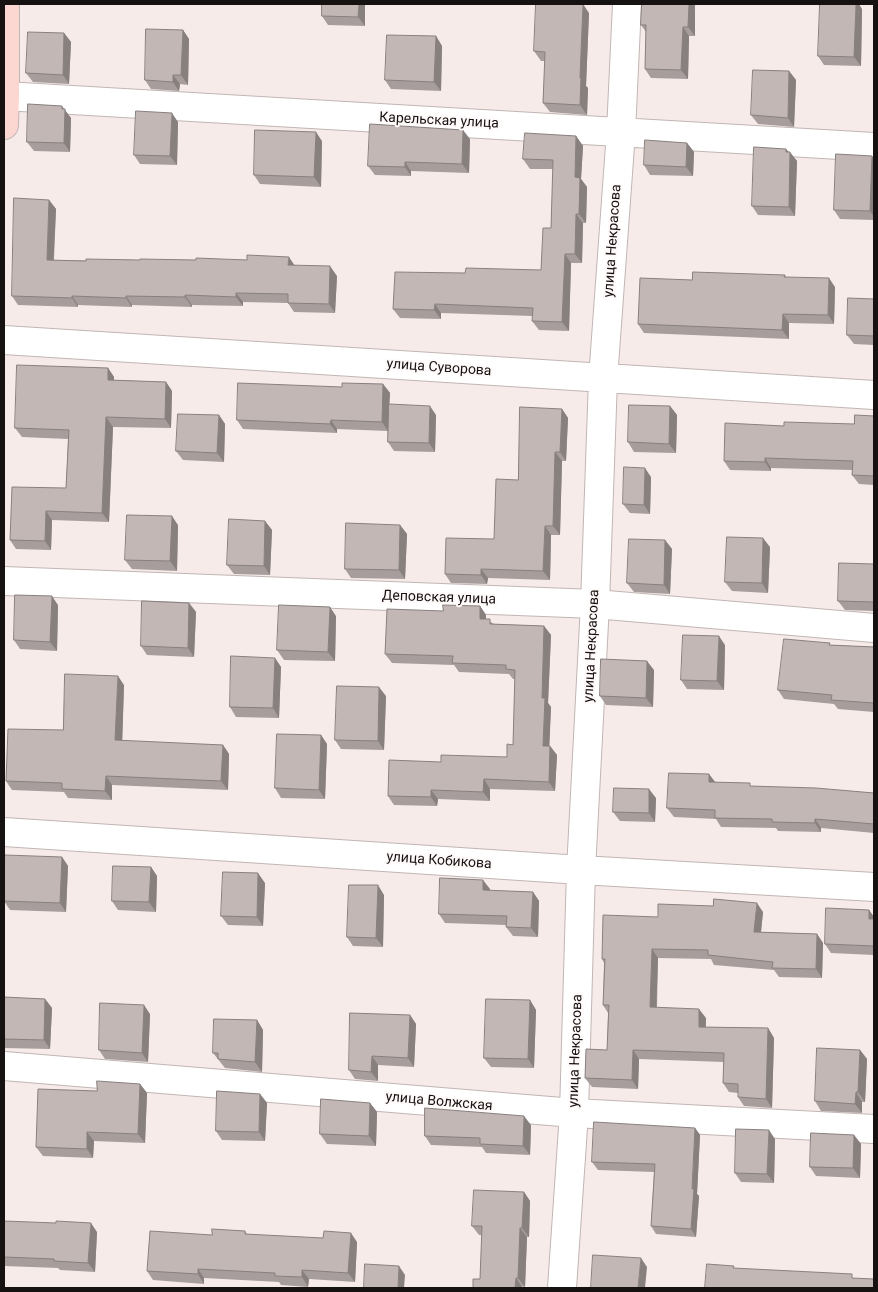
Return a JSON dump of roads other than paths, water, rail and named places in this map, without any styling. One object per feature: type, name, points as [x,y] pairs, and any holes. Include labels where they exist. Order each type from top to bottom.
[{"type":"street","points":[[4,126],[5,4]]},
{"type":"street","name":"улица Некрасова","points":[[562,1288],[574,1113],[581,870],[595,604],[603,379],[621,132],[627,4]]},
{"type":"street","name":"Карельская улица","points":[[4,96],[874,147]]},
{"type":"street","name":"улица Суворова","points":[[4,340],[874,395]]},
{"type":"street","name":"Деповская улица","points":[[4,580],[595,604],[874,628]]},
{"type":"street","name":"улица Кобикова","points":[[4,832],[581,870],[874,887]]},
{"type":"street","name":"улица Волжская","points":[[4,1066],[574,1113],[874,1129]]}]
